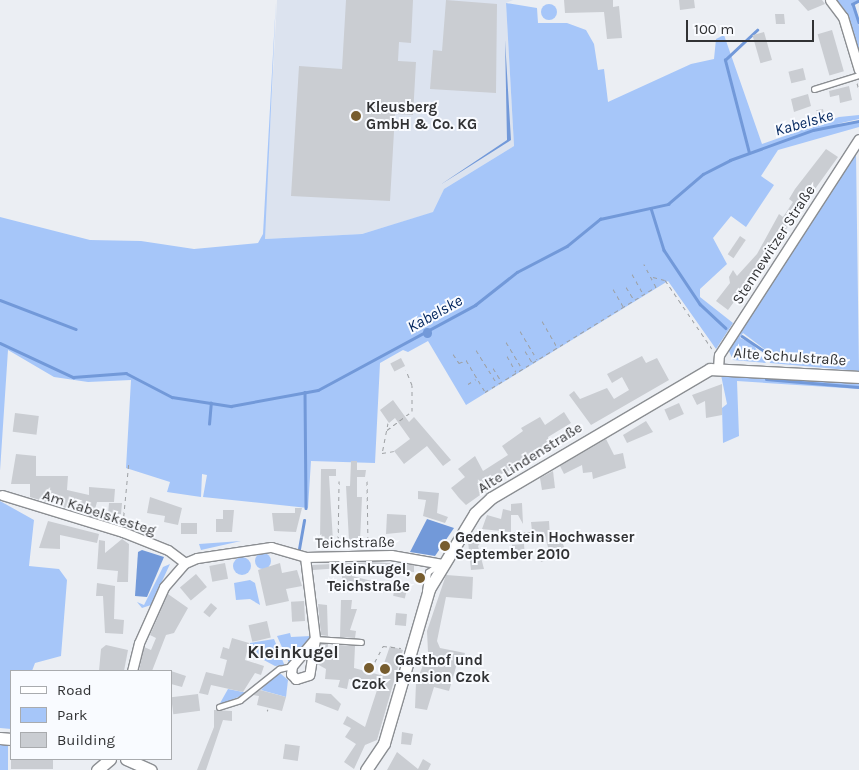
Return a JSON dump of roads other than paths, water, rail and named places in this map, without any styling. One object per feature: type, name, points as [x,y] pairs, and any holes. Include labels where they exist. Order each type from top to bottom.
[{"type":"street","points":[[830,0],[844,17],[859,70]]},
{"type":"street","name":"Stennewitzer Straße","points":[[718,368],[719,355],[859,139]]},
{"type":"street","name":"Alte Schulstraße","points":[[718,368],[859,377]]},
{"type":"street","name":"Alte Lindenstraße","points":[[366,770],[384,743],[426,600],[442,564],[459,537],[490,498],[702,372],[718,368]]},
{"type":"street","name":"Am Kabelskesteg","points":[[1,494],[123,532],[168,550],[185,563]]},
{"type":"street","name":"Teichstraße","points":[[185,563],[271,547],[306,557],[368,555],[442,564]]},
{"type":"street","points":[[306,557],[315,639],[309,675],[296,680],[291,674],[292,666],[315,639]]},
{"type":"street","points":[[132,670],[155,605],[185,563]]},
{"type":"street","points":[[97,770],[109,760]]},
{"type":"street","points":[[128,760],[151,770]]},
{"type":"lane","points":[[814,89],[859,75]]},
{"type":"lane","points":[[459,537],[531,535]]},
{"type":"lane","points":[[315,639],[361,642]]},
{"type":"lane","points":[[219,707],[240,700],[279,669],[292,666]]},
{"type":"waterway","points":[[859,1],[853,4],[859,22]]},
{"type":"waterway","points":[[749,153],[725,60],[757,30]]},
{"type":"waterway","name":"Kabelske","points":[[0,343],[73,377],[126,373],[172,397],[231,406],[318,390],[475,305],[517,272],[567,246],[600,219],[668,204],[703,174],[730,160],[813,130],[859,121]]},
{"type":"waterway","points":[[651,208],[664,250],[700,304],[726,328]]},
{"type":"waterway","points":[[0,300],[76,329]]},
{"type":"waterway","points":[[742,336],[766,352],[767,359]]},
{"type":"waterway","points":[[766,379],[859,387]]},
{"type":"waterway","points":[[305,392],[306,508]]},
{"type":"waterway","points":[[209,424],[211,403]]},
{"type":"waterway","points":[[299,549],[304,520]]},
{"type":"place","name":"Kleusberg GmbH & Co. KG","points":[[356,116]]},
{"type":"place","name":"Gedenkstein Hochwasser September 2010","points":[[445,546]]},
{"type":"place","name":"Kleinkugel, Teichstraße","points":[[420,578]]},
{"type":"place","name":"Czok","points":[[369,668]]},
{"type":"place","name":"Gasthof und Pension Czok","points":[[385,669]]},
{"type":"district","name":"Kleinkugel","points":[[293,652]]}]
